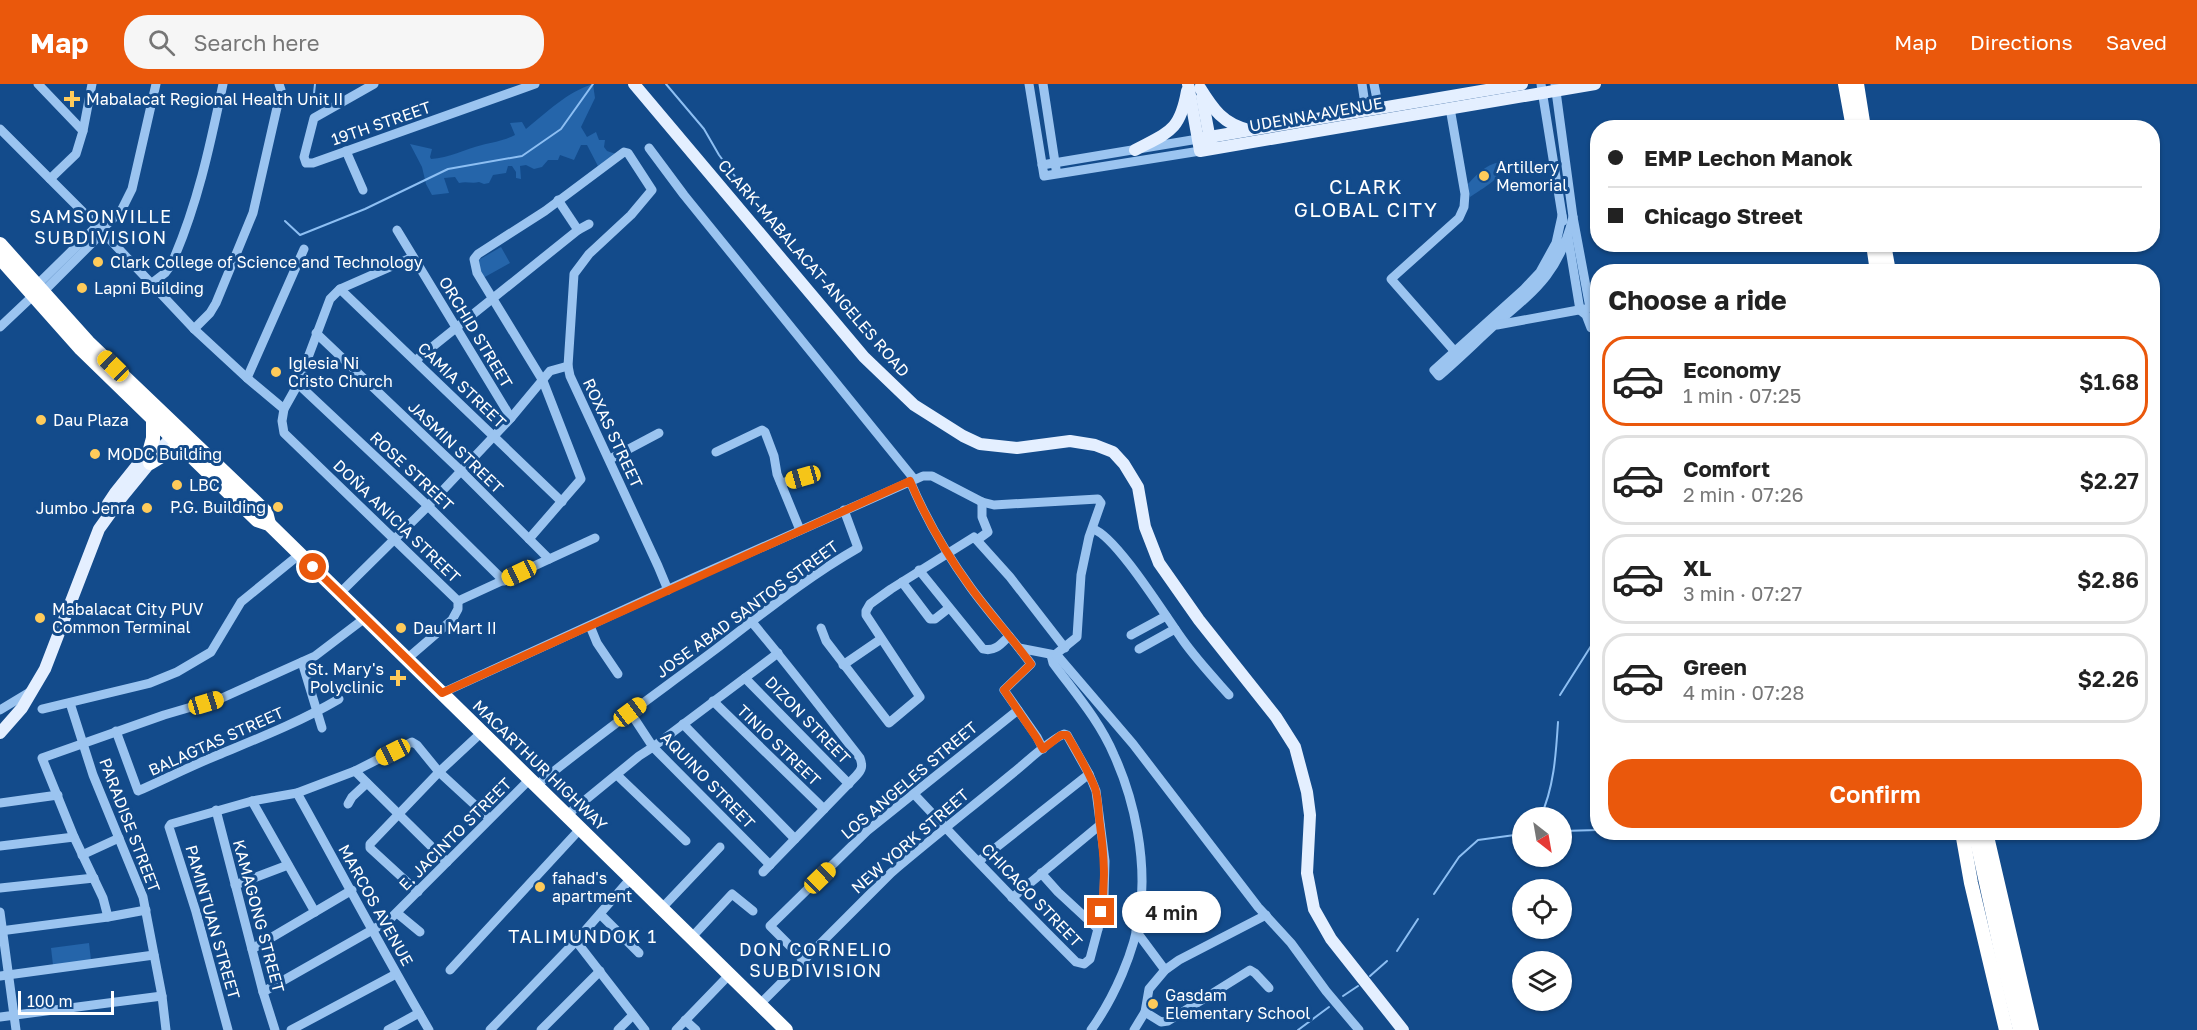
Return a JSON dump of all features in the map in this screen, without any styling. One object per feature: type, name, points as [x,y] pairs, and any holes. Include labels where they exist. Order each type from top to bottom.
[{"type":"highway","points":[[1845,84],[1852,120]]},
{"type":"highway","points":[[1857,84],[1863,120]]},
{"type":"highway","name":"MACARTHUR HIGHWAY","points":[[0,244],[38,290],[172,430],[266,512],[269,524]]},
{"type":"highway","name":"MACARTHUR HIGHWAY","points":[[0,258],[38,290],[74,342],[153,420],[172,430],[185,450],[257,520],[269,524],[340,592],[786,1030]]},
{"type":"highway","points":[[153,420],[150,456],[185,450]]},
{"type":"highway","points":[[1963,840],[1971,883],[2006,1030]]},
{"type":"highway","points":[[1977,840],[2020,1030]]},
{"type":"highway","points":[[1988,840],[2014,963],[2032,1030]]},
{"type":"main road","name":"CLARK-MABALACAT-ANGELES ROAD","points":[[634,84],[864,357],[914,405],[980,444],[1017,448],[1054,442],[1087,443],[1113,452],[1124,464],[1138,488],[1145,528],[1159,563],[1199,620],[1276,717],[1295,747],[1307,792],[1310,815],[1307,873],[1314,909],[1331,939],[1403,1030]]},
{"type":"main road","name":"UDENNA AVENUE","points":[[1205,144],[1253,130],[1522,84]]},
{"type":"main road","name":"UDENNA AVENUE","points":[[1205,144],[1450,108],[1541,88],[1595,84]]},
{"type":"main road","points":[[1194,85],[1221,117],[1234,125],[1253,130]]},
{"type":"main road","points":[[1194,85],[1205,144]]},
{"type":"main road","points":[[1135,150],[1162,136],[1176,125],[1194,85]]},
{"type":"main road","points":[[0,733],[22,708],[53,651],[99,529],[150,456],[172,430]]},
{"type":"street","points":[[38,84],[83,131]]},
{"type":"street","points":[[50,178],[76,154],[92,84]]},
{"type":"street","points":[[0,327],[121,211],[132,189],[156,84]]},
{"type":"street","points":[[152,283],[171,265],[194,207],[223,84]]},
{"type":"street","points":[[194,329],[210,313],[216,303],[253,213],[281,90],[279,84]]},
{"type":"street","name":"19TH STREET","points":[[374,84],[314,118],[304,157],[308,164],[535,84]]},
{"type":"street","points":[[1029,84],[1042,165]]},
{"type":"street","points":[[1043,84],[1056,174]]},
{"type":"street","points":[[1362,84],[1366,111]]},
{"type":"street","points":[[1374,84],[1379,109]]},
{"type":"street","points":[[1555,87],[1585,311]]},
{"type":"street","points":[[1541,88],[1562,216],[1590,325]]},
{"type":"street","points":[[1450,108],[1465,194],[1464,207],[1459,218],[1391,279],[1457,354]]},
{"type":"street","points":[[0,129],[100,229],[194,329],[284,409],[298,384],[330,299],[340,289],[414,257]]},
{"type":"street","name":"UDENNA AVENUE","points":[[1205,144],[1044,176],[1042,165],[1135,150],[1205,144]]},
{"type":"street","points":[[649,148],[912,480],[926,518],[970,588],[1031,666],[1004,690],[1043,749]]},
{"type":"street","points":[[346,151],[363,190]]},
{"type":"street","name":"ROXAS STREET","points":[[558,200],[624,152],[628,153],[652,188],[631,215],[589,254],[574,274],[568,366],[570,376],[610,459],[668,590]]},
{"type":"street","points":[[530,539],[581,479],[543,381],[477,273],[474,259],[558,200],[578,230]]},
{"type":"street","points":[[1457,354],[1530,295],[1544,274],[1556,243],[1562,216]]},
{"type":"street","points":[[1457,354],[1559,258],[1573,217]]},
{"type":"street","points":[[416,360],[578,230],[589,224]]},
{"type":"street","name":"ORCHID STREET","points":[[397,231],[457,328],[483,376],[511,418]]},
{"type":"street","points":[[247,378],[304,249]]},
{"type":"street","name":"CAMIA STREET","points":[[340,289],[562,502]]},
{"type":"street","points":[[1495,325],[1585,311]]},
{"type":"street","name":"JASMIN STREET","points":[[316,333],[460,470],[549,559]]},
{"type":"street","points":[[340,592],[428,506],[511,418],[550,371],[568,366]]},
{"type":"street","name":"ROSE STREET","points":[[298,384],[504,580]]},
{"type":"street","name":"DOÑA ANICIA STREET","points":[[284,409],[282,421],[284,433],[458,602],[458,609],[452,620],[408,658]]},
{"type":"street","points":[[716,452],[762,430],[767,436],[781,483],[800,530]]},
{"type":"street","points":[[610,459],[659,433]]},
{"type":"street","points":[[442,693],[844,510],[912,480],[932,476],[982,502],[994,505],[1094,498],[1100,500],[1081,575],[1077,637],[1054,654],[1019,648]]},
{"type":"street","points":[[781,483],[803,477]]},
{"type":"street","points":[[977,540],[988,532],[982,517],[982,502]]},
{"type":"street","name":"JOSE ABAD SANTOS STREET","points":[[534,782],[826,566],[858,548],[844,510]]},
{"type":"street","points":[[1093,529],[1100,532],[1126,560],[1175,629],[1229,696]]},
{"type":"street","points":[[821,628],[826,641],[843,665],[889,723],[920,697],[881,639],[866,612],[870,604],[919,570],[974,537],[1010,577],[1065,648]]},
{"type":"street","points":[[458,602],[595,538]]},
{"type":"street","points":[[42,709],[150,683],[177,672],[212,652],[241,602],[300,554]]},
{"type":"street","points":[[919,570],[983,649],[995,649],[1009,636]]},
{"type":"street","points":[[902,582],[930,619],[935,619],[949,608]]},
{"type":"street","points":[[1131,635],[1166,616]]},
{"type":"street","points":[[108,917],[103,898],[74,837],[42,758],[116,731],[222,698],[315,656],[365,618]]},
{"type":"street","points":[[683,724],[795,839],[861,771],[860,758],[751,621]]},
{"type":"street","points":[[590,626],[597,643],[618,674]]},
{"type":"street","points":[[1139,649],[1175,629]]},
{"type":"street","points":[[843,665],[881,639]]},
{"type":"street","points":[[567,815],[639,756],[778,653]]},
{"type":"street","points":[[1054,654],[1133,744],[1359,1030]]},
{"type":"street","points":[[1054,654],[1053,663],[1090,711],[1114,754],[1132,806],[1140,861],[1140,911],[1136,931],[1115,990],[1091,1030]]},
{"type":"street","points":[[302,662],[322,729]]},
{"type":"street","name":"DIZON STREET","points":[[746,678],[849,784]]},
{"type":"street","points":[[0,710],[33,690]]},
{"type":"street","name":"BALAGTAS STREET","points":[[116,731],[137,790],[270,735],[339,699]]},
{"type":"street","name":"TINIO STREET","points":[[713,701],[824,809]]},
{"type":"street","name":"PARADISE STREET","points":[[70,703],[93,775],[139,885],[146,910],[166,1030]]},
{"type":"street","name":"LOS ANGELES STREET","points":[[805,961],[770,926],[867,831],[1015,706]]},
{"type":"street","name":"AQUINO STREET","points":[[630,712],[653,747],[766,869],[795,839]]},
{"type":"street","points":[[418,892],[372,849],[370,844],[439,772],[482,732]]},
{"type":"street","name":"NEW YORK STREET","points":[[760,1004],[891,873],[1061,735]]},
{"type":"street","name":"CHICAGO STREET","points":[[913,793],[1012,898],[1080,964],[1086,964],[1090,959],[1098,929],[1105,877],[1100,825],[1096,790],[1067,735],[1061,735]]},
{"type":"street","points":[[216,810],[297,793],[356,771],[412,742],[439,772],[489,818]]},
{"type":"street","points":[[356,771],[447,862]]},
{"type":"street","points":[[979,861],[1089,774]]},
{"type":"street","points":[[617,775],[686,841]]},
{"type":"street","name":"E. JACINTO STREET","points":[[263,992],[372,930],[397,913],[489,818],[534,782]]},
{"type":"street","points":[[348,804],[367,783]]},
{"type":"street","name":"MARCOS AVENUE","points":[[297,793],[429,1030]]},
{"type":"street","points":[[0,803],[58,795]]},
{"type":"street","points":[[252,801],[315,912]]},
{"type":"street","name":"PAMINTUAN STREET","points":[[216,810],[171,824],[169,827],[196,912],[228,1030]]},
{"type":"street","name":"KAMAGONG STREET","points":[[216,810],[275,1030]]},
{"type":"street","points":[[1012,898],[1100,825]]},
{"type":"street","points":[[450,970],[581,828]]},
{"type":"street","points":[[0,846],[74,837]]},
{"type":"street","points":[[82,855],[119,838]]},
{"type":"street","points":[[662,908],[720,847]]},
{"type":"street","points":[[235,885],[288,865]]},
{"type":"street","points":[[1041,873],[1098,929]]},
{"type":"street","points":[[490,1030],[576,941],[632,877]]},
{"type":"street","points":[[0,888],[94,878]]},
{"type":"street","points":[[252,949],[352,890]]},
{"type":"street","points":[[692,937],[732,894],[753,911]]},
{"type":"street","points":[[1,931],[146,910]]},
{"type":"street","points":[[0,912],[4,975],[16,1030]]},
{"type":"street","points":[[397,913],[420,932]]},
{"type":"street","points":[[600,914],[639,953]]},
{"type":"street","points":[[1134,1030],[1144,1012],[1149,989],[1165,970],[1179,960],[1266,915]]},
{"type":"street","points":[[1136,931],[1165,970]]},
{"type":"street","points":[[576,941],[645,1030]]},
{"type":"street","points":[[4,975],[154,955]]},
{"type":"street","points":[[1144,1012],[1161,1022],[1168,1021],[1250,970],[1269,988]]},
{"type":"street","points":[[541,1030],[600,971]]},
{"type":"street","points":[[291,1030],[396,974]]},
{"type":"street","points":[[675,1030],[730,975]]},
{"type":"street","points":[[0,1017],[162,996]]},
{"type":"street","points":[[388,1030],[419,1012]]},
{"type":"street","points":[[618,1030],[633,1015]]},
{"type":"street","points":[[685,1020],[696,1030]]},
{"type":"shaded area","points":[[593,84],[595,98],[581,127],[587,137],[596,132],[599,140],[605,140],[604,147],[607,151],[616,154],[599,168],[587,145],[581,145],[574,160],[560,155],[558,160],[548,160],[542,167],[534,169],[526,165],[520,166],[521,179],[516,178],[516,172],[512,166],[508,166],[506,173],[493,175],[489,183],[484,184],[459,183],[455,177],[444,178],[449,193],[432,195],[426,184],[422,167],[410,144],[432,149],[431,159],[502,140],[515,135],[510,123],[522,122],[526,129],[566,97]]},
{"type":"shaded area","name":"Artillery Memorial","points":[[1507,161],[1498,177],[1470,197],[1468,184],[1477,175],[1490,165]]},
{"type":"shaded area","points":[[501,247],[510,263],[483,278],[475,262]]},
{"type":"shaded area","points":[[89,943],[91,960],[53,965],[51,948]]},
{"type":"waterway","points":[[313,103],[315,84]]},
{"type":"waterway","points":[[285,221],[300,235],[365,209],[448,169],[522,156],[561,129],[593,84]]},
{"type":"waterway","points":[[666,84],[704,129],[719,155],[760,210]]},
{"type":"waterway","points":[[1560,695],[1590,648]]},
{"type":"waterway","points":[[1545,807],[1555,759],[1558,722]]},
{"type":"waterway","points":[[1572,831],[1590,830]]},
{"type":"waterway","points":[[1434,894],[1459,857],[1478,840],[1512,835]]},
{"type":"waterway","points":[[1397,951],[1418,919]]},
{"type":"waterway","points":[[1370,976],[1387,961]]},
{"type":"waterway","points":[[1343,996],[1358,986]]},
{"type":"waterway","points":[[1298,1030],[1329,1007]]},
{"type":"place","name":"Mabalacat Regional Health Unit II","points":[[72,99]]},
{"type":"place","name":"Artillery Memorial","points":[[1484,176]]},
{"type":"place","name":"Clark College of Science and Technology","points":[[98,262]]},
{"type":"place","name":"Lapni Building","points":[[82,288]]},
{"type":"place","name":"Iglesia Ni Cristo Church","points":[[276,372]]},
{"type":"place","name":"Dau Plaza","points":[[41,420]]},
{"type":"place","name":"MODC Building","points":[[95,454]]},
{"type":"place","name":"LBC","points":[[177,485]]},
{"type":"place","name":"P.G. Building","points":[[278,507]]},
{"type":"place","name":"Jumbo Jenra","points":[[147,508]]},
{"type":"place","name":"Mabalacat City PUV Common Terminal","points":[[40,618]]},
{"type":"place","name":"Dau Mart II","points":[[401,628]]},
{"type":"place","name":"St. Mary's Polyclinic","points":[[398,678]]},
{"type":"place","name":"fahad's apartment","points":[[540,887]]},
{"type":"place","name":"Gasdam Elementary School","points":[[1153,1004]]},
{"type":"district","name":"CLARK GLOBAL CITY","points":[[1366,198]]},
{"type":"district","name":"SAMSONVILLE SUBDIVISION","points":[[101,227]]},
{"type":"district","name":"TALIMUNDOK 1","points":[[583,937]]},
{"type":"district","name":"DON CORNELIO SUBDIVISION","points":[[816,960]]},
{"type":"route","points":[[313,567],[442,693],[910,481],[926,518],[970,588],[1031,664],[1004,690],[1043,749],[1061,735],[1067,735],[1089,774],[1096,790],[1105,861],[1101,912]]}]
